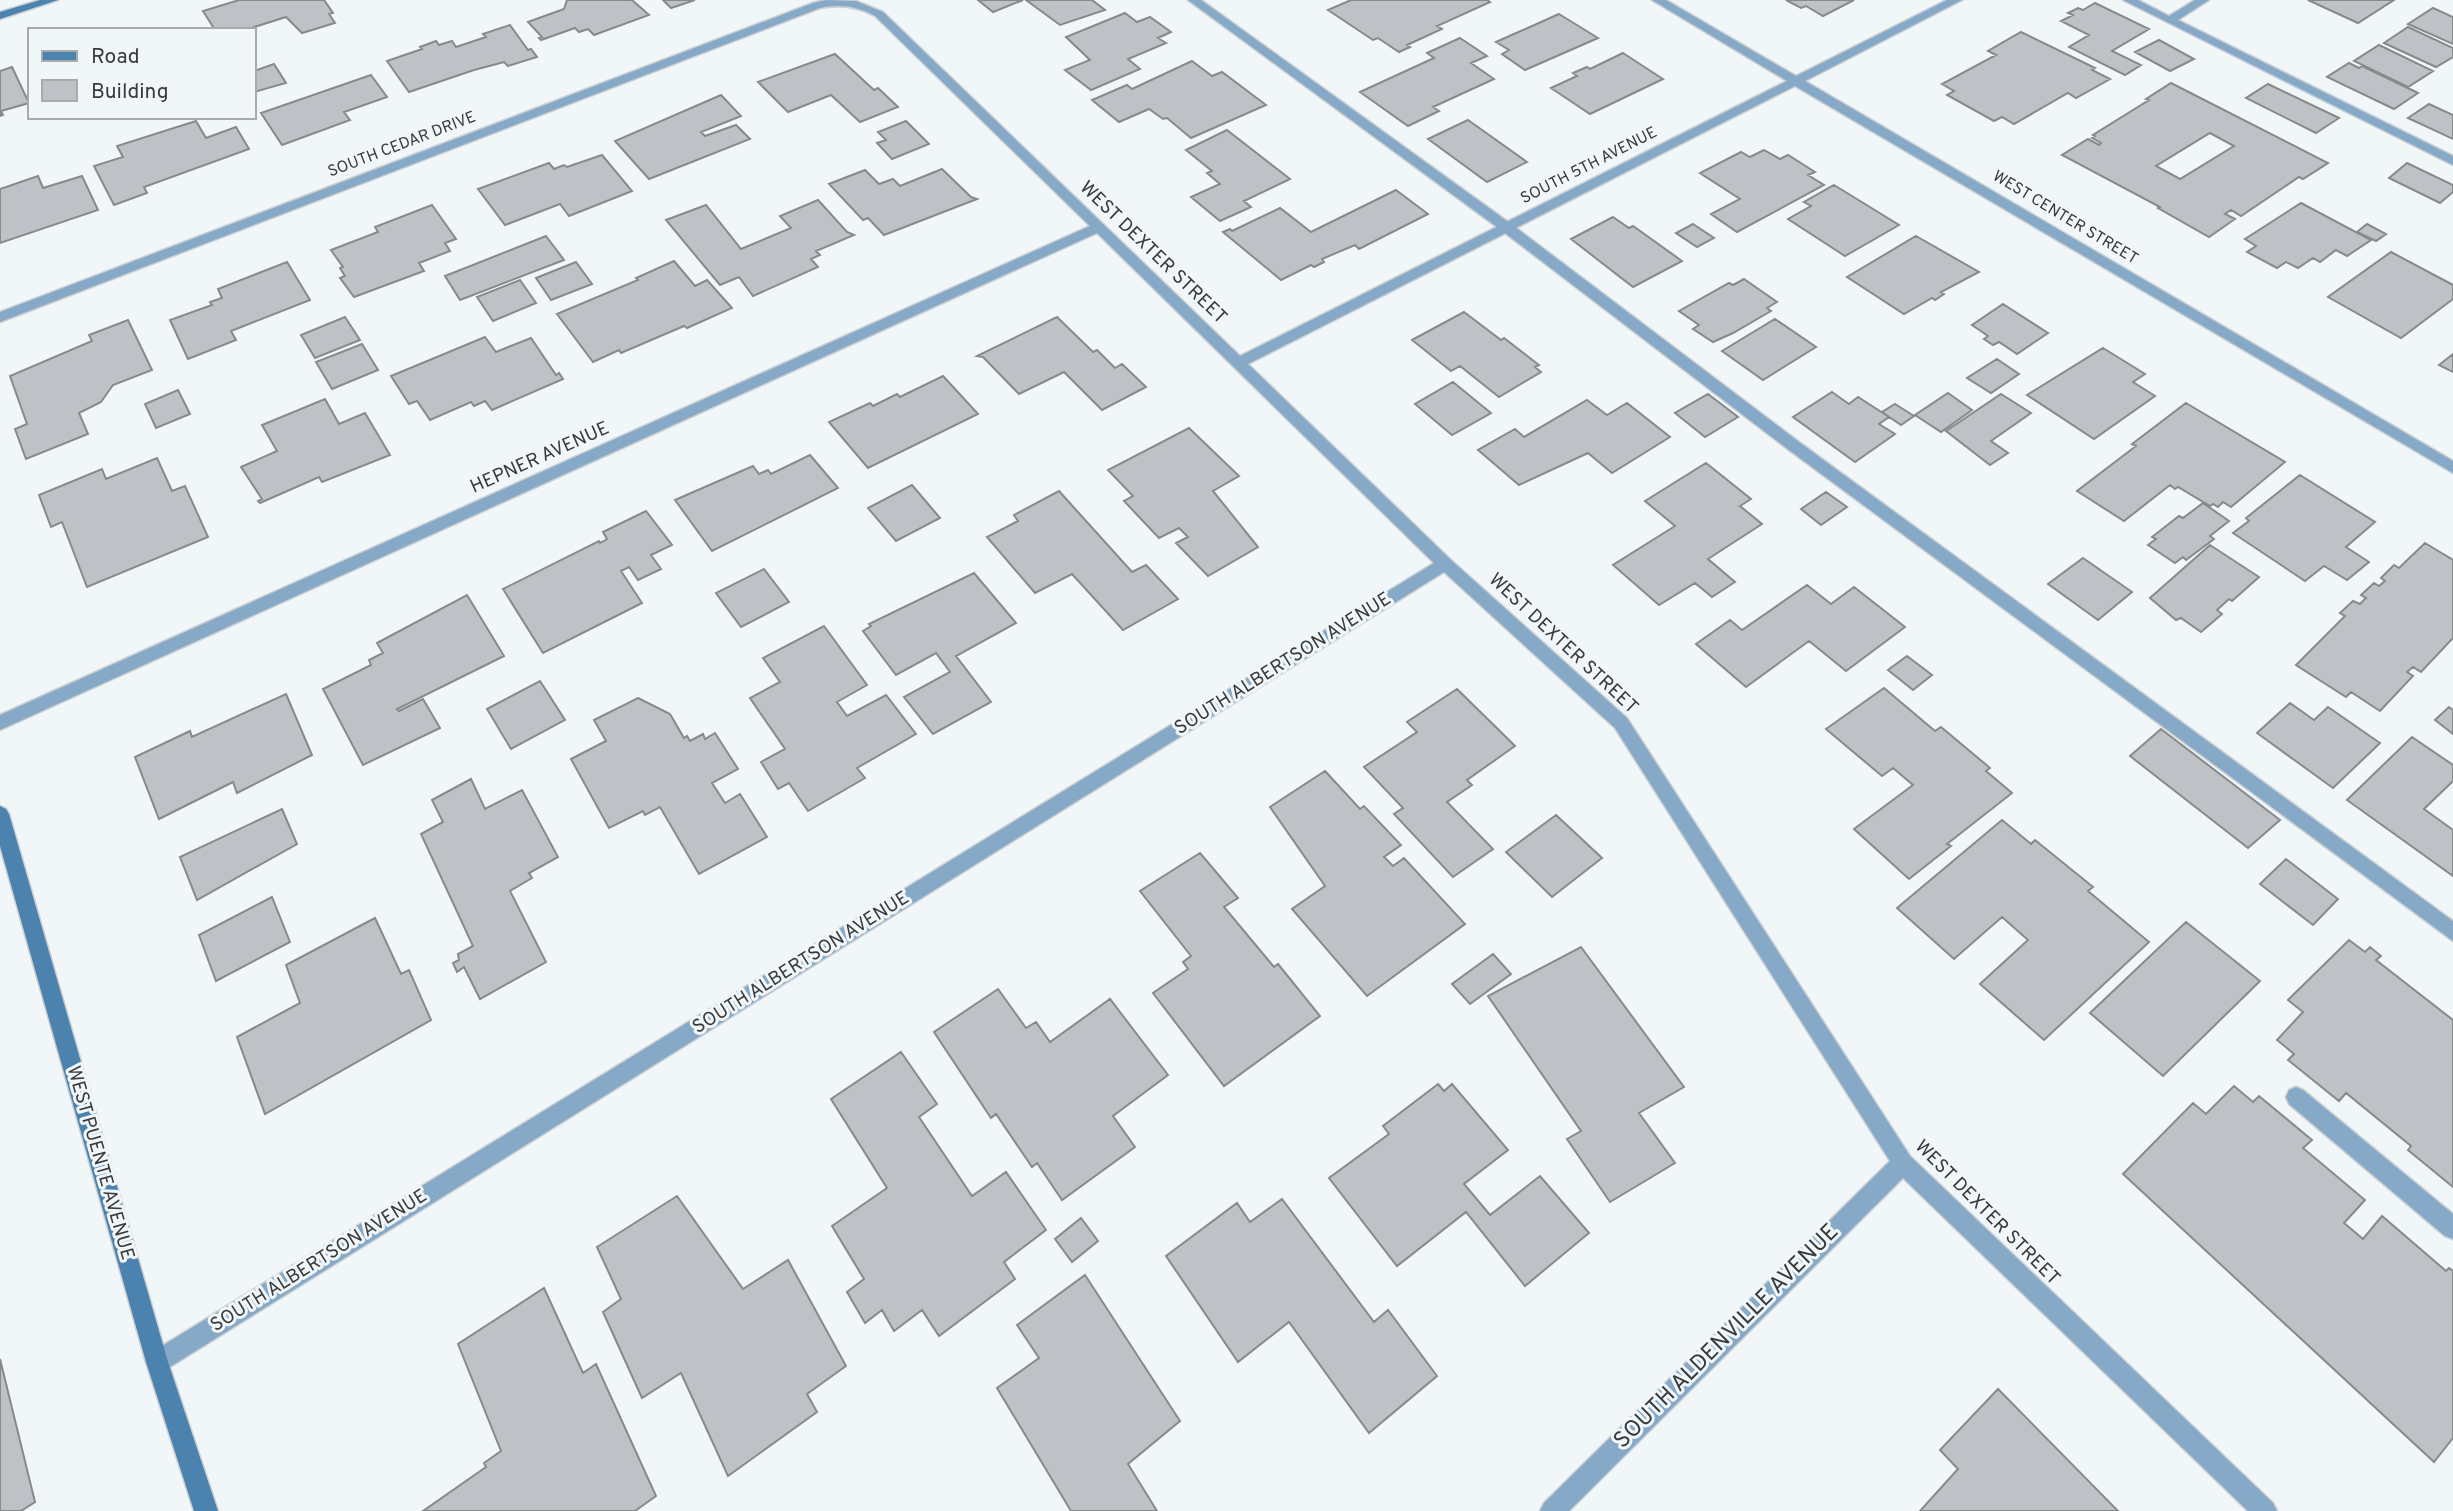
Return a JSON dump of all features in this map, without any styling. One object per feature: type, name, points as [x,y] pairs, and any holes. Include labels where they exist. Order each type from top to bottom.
[{"type":"street","points":[[0,16],[52,0]]},
{"type":"street","name":"WEST DEXTER STREET","points":[[817,5],[847,0],[879,14],[1445,564],[1621,723],[1903,1163],[2265,1511]]},
{"type":"street","points":[[1194,0],[1506,227],[1794,446],[2453,932]]},
{"type":"street","name":"WEST CENTER STREET","points":[[1658,0],[2453,468]]},
{"type":"street","name":"SOUTH 5TH AVENUE","points":[[1238,363],[1956,0]]},
{"type":"street","points":[[2129,0],[2453,161]]},
{"type":"street","points":[[2170,20],[2203,0]]},
{"type":"street","name":"SOUTH CEDAR DRIVE","points":[[0,317],[817,5]]},
{"type":"street","name":"HEPNER AVENUE","points":[[0,723],[1097,228]]},
{"type":"street","name":"SOUTH ALBERTSON AVENUE","points":[[158,1362],[1445,564]]},
{"type":"street","name":"WEST PUENTE AVENUE","points":[[0,814],[3,838],[158,1362],[206,1511]]},
{"type":"street","points":[[2296,1097],[2453,1228]]},
{"type":"street","name":"SOUTH ALDENVILLE AVENUE","points":[[1552,1511],[1903,1163]]},
{"type":"building","points":[[239,0],[324,0],[333,13],[329,14],[335,23],[302,33],[286,17],[251,28],[214,28],[203,11]]},
{"type":"building","points":[[567,0],[632,0],[649,15],[594,35],[588,29],[579,32],[575,28],[541,40],[539,38],[542,37],[528,22],[564,9]]},
{"type":"building","points":[[663,0],[695,0],[671,8]]},
{"type":"building","points":[[978,0],[1023,0],[993,12]]},
{"type":"building","points":[[1026,0],[1092,0],[1105,10],[1060,25]]},
{"type":"building","points":[[1351,0],[1490,2],[1437,26],[1442,29],[1407,45],[1410,47],[1399,52],[1378,38],[1373,40],[1328,10]]},
{"type":"building","points":[[1786,0],[1854,0],[1823,16],[1806,6],[1801,8]]},
{"type":"building","points":[[2308,0],[2394,0],[2358,23]]},
{"type":"building","points":[[2095,3],[2149,29],[2112,51],[2141,65],[2125,75],[2069,47],[2089,35],[2061,21],[2073,15],[2068,13],[2078,8],[2083,10]]},
{"type":"building","points":[[2433,8],[2453,17],[2453,44],[2408,24]]},
{"type":"building","points":[[1125,13],[1137,22],[1150,17],[1171,32],[1158,38],[1166,43],[1128,59],[1140,69],[1091,90],[1065,70],[1090,60],[1066,37]]},
{"type":"building","points":[[1559,14],[1598,38],[1525,70],[1502,54],[1509,50],[1496,42]]},
{"type":"building","points":[[510,25],[528,50],[531,49],[537,57],[508,66],[504,62],[474,70],[409,92],[387,61],[422,49],[420,47],[436,41],[439,45],[452,41],[456,47]]},
{"type":"building","points":[[2408,27],[2453,48],[2453,57],[2436,67],[2384,43]]},
{"type":"building","points":[[2021,32],[2095,68],[2092,70],[2110,79],[2076,98],[2068,93],[2014,124],[2002,117],[1994,121],[1947,95],[1954,91],[1942,84],[1996,55],[1988,51]]},
{"type":"building","points":[[1460,38],[1487,56],[1471,63],[1494,79],[1433,107],[1439,111],[1408,126],[1360,92],[1434,58],[1427,53]]},
{"type":"building","points":[[2159,40],[2194,59],[2170,71],[2135,52]]},
{"type":"building","points":[[2379,45],[2433,71],[2408,87],[2354,61]]},
{"type":"building","points":[[1623,53],[1663,79],[1590,114],[1551,88],[1577,76],[1573,73],[1587,67],[1590,69]]},
{"type":"building","points":[[835,54],[874,90],[878,88],[898,107],[860,122],[831,95],[788,112],[758,82]]},
{"type":"building","points":[[1192,61],[1212,76],[1222,72],[1266,105],[1191,138],[1167,118],[1163,119],[1149,109],[1119,122],[1092,100],[1127,85],[1132,89]]},
{"type":"building","points":[[2349,63],[2359,68],[2362,66],[2418,93],[2394,109],[2327,77]]},
{"type":"building","points":[[274,64],[286,83],[256,91],[256,70]]},
{"type":"building","points":[[12,67],[28,103],[1,111],[3,115],[0,116],[0,71]]},
{"type":"building","points":[[371,75],[387,97],[344,112],[350,120],[282,145],[261,113]]},
{"type":"building","points":[[2171,83],[2328,163],[2303,179],[2299,177],[2241,216],[2231,210],[2225,214],[2235,219],[2209,237],[2158,208],[2160,207],[2062,155],[2088,139],[2099,145],[2101,143],[2092,138],[2095,136],[2093,135],[2149,100],[2146,99]],"holes":[[[2210,133],[2234,146],[2180,179],[2156,166]]]},
{"type":"building","points":[[2268,84],[2339,118],[2316,133],[2246,98]]},
{"type":"building","points":[[721,95],[741,116],[701,132],[705,136],[736,125],[750,139],[649,179],[615,141]]},
{"type":"building","points":[[2429,104],[2453,115],[2453,139],[2408,118]]},
{"type":"building","points":[[1468,120],[1527,162],[1487,182],[1428,139]]},
{"type":"building","points":[[196,121],[206,138],[236,127],[249,149],[144,187],[147,193],[114,205],[94,166],[123,157],[117,146]]},
{"type":"building","points":[[906,121],[929,144],[892,159],[877,143],[886,140],[878,132]]},
{"type":"building","points":[[1227,130],[1290,179],[1244,201],[1251,207],[1220,221],[1191,197],[1220,184],[1207,173],[1212,171],[1186,150]]},
{"type":"building","points":[[1764,150],[1780,159],[1788,155],[1815,172],[1808,175],[1824,185],[1737,232],[1711,214],[1740,199],[1700,173],[1741,152],[1750,157]]},
{"type":"building","points":[[602,155],[632,191],[569,216],[560,204],[505,225],[478,189],[549,163],[554,169]]},
{"type":"building","points":[[2407,163],[2453,185],[2453,192],[2440,203],[2389,178]]},
{"type":"building","points":[[942,169],[971,197],[977,199],[884,235],[868,218],[863,220],[829,184],[865,170],[879,184],[893,179],[900,186]]},
{"type":"building","points":[[38,176],[43,188],[82,176],[98,210],[0,243],[0,189]]},
{"type":"building","points":[[1834,185],[1899,225],[1845,256],[1788,219],[1811,206],[1804,202]]},
{"type":"building","points":[[1396,190],[1428,214],[1359,249],[1355,245],[1322,259],[1324,262],[1314,267],[1311,265],[1281,280],[1223,232],[1230,229],[1232,231],[1280,208],[1311,232]]},
{"type":"building","points":[[818,200],[847,232],[854,235],[816,251],[820,255],[811,259],[818,267],[753,296],[739,277],[720,285],[666,220],[706,205],[741,249],[791,228],[780,216]]},
{"type":"building","points":[[2301,203],[2371,240],[2347,256],[2336,250],[2320,262],[2313,258],[2298,268],[2286,262],[2277,268],[2247,252],[2256,246],[2245,239]]},
{"type":"building","points":[[432,205],[456,239],[445,243],[450,251],[419,263],[424,271],[354,297],[340,278],[345,276],[340,268],[343,267],[331,250],[378,232],[375,227]]},
{"type":"building","points":[[1613,217],[1629,228],[1633,226],[1682,261],[1633,287],[1571,239]]},
{"type":"building","points":[[1693,224],[1714,238],[1697,247],[1676,233]]},
{"type":"building","points":[[2367,224],[2386,234],[2376,241],[2357,232]]},
{"type":"building","points":[[546,236],[564,260],[460,300],[445,276]]},
{"type":"building","points":[[1916,236],[1979,272],[1941,292],[1944,294],[1935,300],[1932,298],[1904,314],[1847,277]]},
{"type":"building","points":[[2391,252],[2453,285],[2453,299],[2401,338],[2328,297]]},
{"type":"building","points":[[674,261],[695,286],[707,280],[732,308],[687,328],[684,326],[593,362],[557,314],[638,280],[636,278]]},
{"type":"building","points":[[287,262],[310,300],[231,331],[236,340],[188,359],[170,320],[212,305],[210,302],[222,298],[218,289]]},
{"type":"building","points":[[576,262],[592,284],[551,300],[536,278]]},
{"type":"building","points":[[1744,279],[1777,302],[1767,308],[1771,311],[1733,333],[1713,342],[1693,329],[1699,325],[1679,311],[1729,283],[1733,285]]},
{"type":"building","points":[[520,280],[536,303],[493,321],[477,297]]},
{"type":"building","points":[[2003,304],[2048,333],[2017,354],[1999,342],[1993,345],[1984,339],[1988,336],[1972,325]]},
{"type":"building","points":[[1464,312],[1539,365],[1535,367],[1541,372],[1499,397],[1460,366],[1451,371],[1412,340]]},
{"type":"building","points":[[345,317],[360,340],[315,358],[301,335]]},
{"type":"building","points":[[1057,317],[1093,352],[1097,350],[1115,368],[1122,364],[1146,387],[1102,410],[1064,372],[1019,394],[983,357],[977,356]]},
{"type":"building","points":[[1775,319],[1816,347],[1763,380],[1722,351]]},
{"type":"building","points":[[128,320],[152,370],[113,385],[101,402],[79,413],[88,434],[26,459],[15,429],[27,424],[10,376],[92,341],[89,335]]},
{"type":"building","points":[[485,337],[496,352],[531,338],[556,375],[559,373],[563,379],[492,410],[485,401],[474,406],[471,402],[430,420],[417,401],[409,404],[391,376]]},
{"type":"building","points":[[362,344],[378,370],[332,389],[316,362]]},
{"type":"building","points":[[2103,348],[2145,374],[2133,382],[2155,396],[2094,439],[2027,395]]},
{"type":"building","points":[[2453,354],[2453,372],[2439,365]]},
{"type":"building","points":[[1997,359],[2019,374],[1991,393],[1967,378]]},
{"type":"building","points":[[943,376],[978,414],[868,468],[829,422],[870,403],[873,406],[897,394],[900,397]]},
{"type":"building","points":[[1453,382],[1491,413],[1452,435],[1415,404]]},
{"type":"building","points":[[178,390],[190,414],[156,428],[145,404]]},
{"type":"building","points":[[1832,392],[1849,404],[1858,397],[1889,417],[1879,424],[1895,434],[1855,462],[1793,417]]},
{"type":"building","points":[[1948,393],[1972,410],[1941,432],[1915,415]]},
{"type":"building","points":[[1708,394],[1738,417],[1705,437],[1675,413]]},
{"type":"building","points":[[2001,394],[2031,413],[1991,441],[2008,453],[1990,465],[1946,431]]},
{"type":"building","points":[[325,399],[339,424],[365,413],[390,455],[322,482],[319,477],[260,503],[258,501],[262,499],[241,467],[277,451],[262,425]]},
{"type":"building","points":[[1587,400],[1607,415],[1627,403],[1670,437],[1612,473],[1588,453],[1519,485],[1478,450],[1515,429],[1524,437]]},
{"type":"building","points":[[2186,403],[2285,462],[2231,507],[2223,502],[2218,507],[2213,504],[2210,506],[2170,485],[2124,521],[2077,491],[2136,446],[2132,444]]},
{"type":"building","points":[[1895,404],[1914,416],[1901,425],[1882,412]]},
{"type":"building","points":[[1189,428],[1239,476],[1213,491],[1258,547],[1208,576],[1176,543],[1188,537],[1179,528],[1159,538],[1124,501],[1133,496],[1108,470]]},
{"type":"building","points":[[810,455],[838,488],[712,551],[675,500],[753,466],[759,474],[768,470],[771,474]]},
{"type":"building","points":[[157,458],[172,491],[185,486],[208,537],[87,587],[62,522],[51,527],[39,495],[102,469],[106,479]]},
{"type":"building","points":[[1706,463],[1751,499],[1740,506],[1762,524],[1708,559],[1735,582],[1712,597],[1695,583],[1659,605],[1613,565],[1675,526],[1645,501]]},
{"type":"building","points":[[2300,475],[2375,522],[2346,547],[2369,562],[2347,580],[2324,566],[2305,581],[2233,533],[2249,521],[2246,518]]},
{"type":"building","points":[[912,485],[940,518],[896,541],[868,508]]},
{"type":"building","points":[[1059,491],[1132,572],[1146,565],[1178,599],[1123,630],[1072,574],[1035,593],[987,537],[1018,521],[1014,515]]},
{"type":"building","points":[[1826,492],[1847,507],[1821,525],[1801,509]]},
{"type":"building","points":[[2203,503],[2229,521],[2210,536],[2214,539],[2186,560],[2183,557],[2175,563],[2148,545],[2156,539],[2152,537],[2179,516],[2183,518]]},
{"type":"building","points":[[646,511],[672,545],[651,555],[661,569],[638,580],[629,567],[621,571],[642,603],[543,653],[503,589],[599,541],[600,543],[607,539],[603,532]]},
{"type":"building","points":[[2425,543],[2453,560],[2453,638],[2421,672],[2413,667],[2407,672],[2413,676],[2380,711],[2351,692],[2346,697],[2296,665],[2345,616],[2340,613],[2353,601],[2360,604],[2366,598],[2361,595],[2374,583],[2379,586],[2385,581],[2381,578],[2394,565],[2399,568]]},
{"type":"building","points":[[2210,545],[2259,577],[2232,601],[2229,599],[2217,610],[2222,614],[2201,632],[2181,618],[2176,620],[2150,598]]},
{"type":"building","points":[[2083,558],[2132,592],[2098,620],[2048,584]]},
{"type":"building","points":[[764,569],[789,602],[741,627],[716,593]]},
{"type":"building","points":[[974,573],[1016,623],[956,656],[991,702],[933,734],[904,697],[950,672],[936,653],[896,675],[863,631],[871,626],[869,624]]},
{"type":"building","points":[[1807,585],[1831,604],[1854,587],[1905,627],[1846,671],[1809,641],[1746,687],[1696,644],[1730,620],[1742,630]]},
{"type":"building","points":[[467,595],[504,656],[397,709],[399,711],[423,699],[440,728],[363,765],[323,689],[371,665],[369,660],[383,653],[377,643]]},
{"type":"building","points":[[824,626],[867,685],[837,702],[847,716],[886,695],[916,734],[857,768],[865,778],[808,811],[789,783],[778,789],[761,762],[785,749],[750,698],[780,682],[763,658]]},
{"type":"building","points":[[1907,656],[1932,675],[1913,690],[1888,670]]},
{"type":"building","points":[[540,681],[565,720],[511,749],[487,709]]},
{"type":"building","points":[[1884,688],[1935,731],[1941,727],[1990,768],[1986,771],[2012,793],[1947,844],[1951,846],[1909,879],[1854,829],[1913,785],[1893,768],[1882,776],[1826,729]]},
{"type":"building","points":[[1457,689],[1515,746],[1467,780],[1472,785],[1447,802],[1493,849],[1453,877],[1394,814],[1403,808],[1364,767],[1417,732],[1407,722]]},
{"type":"building","points":[[286,694],[312,755],[237,793],[233,782],[159,819],[135,757],[190,731],[192,737]]},
{"type":"building","points":[[638,698],[670,714],[684,738],[687,736],[690,741],[703,734],[705,739],[715,733],[738,769],[712,783],[725,803],[740,794],[767,837],[699,874],[660,807],[645,815],[643,811],[609,828],[571,759],[606,741],[594,720]]},
{"type":"building","points":[[2290,703],[2314,720],[2328,707],[2380,743],[2333,788],[2257,733]]},
{"type":"building","points":[[2449,707],[2453,710],[2453,734],[2435,720]]},
{"type":"building","points":[[2161,729],[2280,820],[2248,848],[2130,756]]},
{"type":"building","points":[[2412,737],[2453,765],[2453,781],[2424,809],[2453,830],[2453,876],[2347,800]]},
{"type":"building","points":[[1325,771],[1360,809],[1364,806],[1401,845],[1384,857],[1393,866],[1404,858],[1465,924],[1367,996],[1292,909],[1325,886],[1270,807]]},
{"type":"building","points":[[471,779],[485,809],[522,790],[558,857],[529,873],[532,878],[510,891],[546,962],[480,999],[464,967],[457,972],[453,963],[459,960],[458,954],[473,946],[421,834],[443,822],[432,800]]},
{"type":"building","points":[[282,809],[297,844],[197,900],[180,857]]},
{"type":"building","points":[[1556,815],[1602,858],[1552,897],[1506,852]]},
{"type":"building","points":[[2002,820],[2031,844],[2035,840],[2093,887],[2088,891],[2149,942],[2044,1040],[1980,984],[2028,940],[2002,917],[1954,959],[1897,908]]},
{"type":"building","points":[[1200,853],[1238,898],[1224,907],[1274,967],[1278,964],[1320,1016],[1224,1086],[1153,993],[1188,969],[1183,962],[1191,956],[1140,891]]},
{"type":"building","points":[[2286,859],[2338,899],[2313,925],[2260,884]]},
{"type":"building","points":[[272,897],[290,942],[216,981],[199,935]]},
{"type":"building","points":[[375,918],[401,974],[409,970],[431,1020],[265,1114],[237,1037],[300,1003],[286,965]]},
{"type":"building","points":[[2186,922],[2260,981],[2163,1076],[2090,1013]]},
{"type":"building","points":[[2349,940],[2365,952],[2370,947],[2381,956],[2376,960],[2453,1020],[2453,1187],[2408,1150],[2411,1146],[2346,1093],[2339,1101],[2288,1060],[2294,1054],[2277,1040],[2303,1012],[2288,1000]]},
{"type":"building","points":[[1581,947],[1684,1087],[1639,1113],[1675,1163],[1610,1202],[1567,1139],[1581,1131],[1488,996]]},
{"type":"building","points":[[1493,954],[1511,974],[1470,1004],[1452,984]]},
{"type":"building","points":[[998,989],[1026,1028],[1036,1022],[1050,1042],[1110,999],[1168,1075],[1113,1116],[1135,1147],[1062,1200],[1037,1163],[1032,1167],[996,1114],[991,1118],[934,1032]]},
{"type":"building","points":[[901,1052],[937,1104],[919,1117],[972,1196],[1006,1172],[1046,1230],[1004,1262],[1015,1279],[939,1336],[922,1310],[894,1331],[882,1310],[865,1323],[847,1292],[864,1279],[832,1226],[887,1188],[831,1099]]},
{"type":"building","points":[[1438,1084],[1444,1091],[1452,1084],[1508,1150],[1464,1184],[1490,1215],[1540,1176],[1589,1233],[1525,1286],[1466,1212],[1397,1266],[1329,1178],[1389,1134],[1383,1126]]},
{"type":"building","points":[[2234,1086],[2253,1102],[2259,1096],[2312,1140],[2303,1148],[2365,1200],[2344,1223],[2363,1239],[2382,1216],[2446,1271],[2449,1268],[2453,1271],[2453,1438],[2434,1462],[2123,1174],[2193,1103],[2206,1114]]},
{"type":"building","points":[[677,1196],[743,1289],[788,1260],[846,1366],[807,1394],[817,1412],[728,1476],[681,1373],[642,1398],[603,1312],[621,1299],[597,1247]]},
{"type":"building","points":[[1282,1199],[1374,1322],[1388,1310],[1437,1376],[1369,1433],[1289,1322],[1238,1362],[1166,1256],[1237,1203],[1250,1222]]},
{"type":"building","points":[[1081,1218],[1098,1241],[1072,1262],[1055,1239]]},
{"type":"building","points":[[1085,1275],[1180,1421],[1128,1464],[1157,1511],[1071,1511],[997,1388],[1039,1358],[1017,1325]]},
{"type":"building","points":[[544,1288],[583,1373],[596,1364],[656,1496],[635,1511],[423,1511],[486,1467],[484,1463],[501,1451],[458,1344]]},
{"type":"building","points":[[0,1359],[35,1502],[21,1511],[0,1511]]},
{"type":"building","points":[[1998,1389],[2118,1511],[1920,1511],[1958,1469],[1940,1450]]}]
